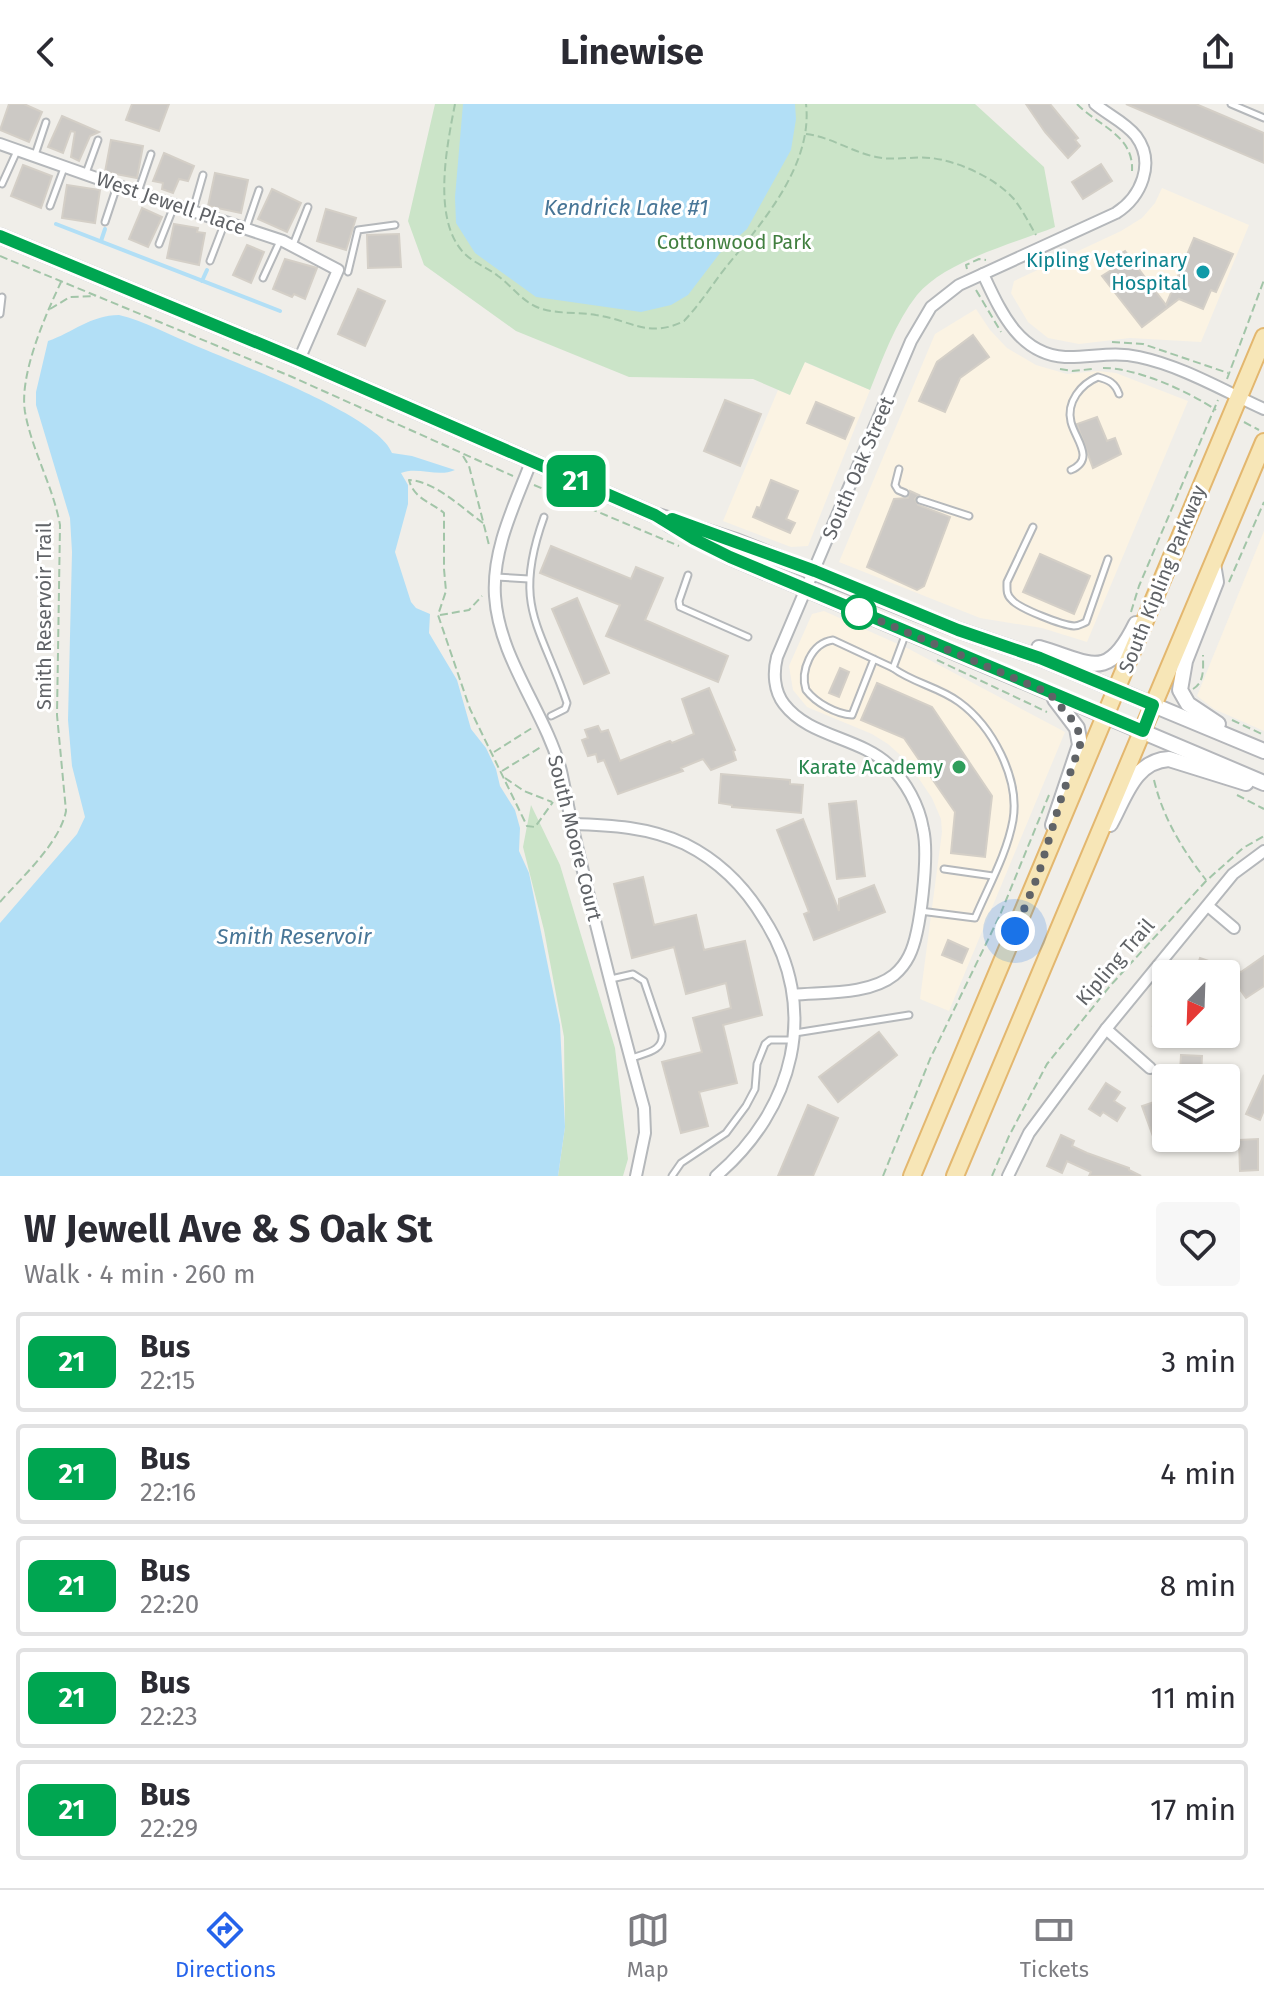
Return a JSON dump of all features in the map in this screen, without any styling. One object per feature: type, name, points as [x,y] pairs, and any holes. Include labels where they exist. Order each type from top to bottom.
[{"type":"main road","points":[[0,236],[299,360],[655,515],[719,552],[1264,785]]},
{"type":"main road","name":"South Kipling Parkway","points":[[912,1176],[1264,337]]},
{"type":"main road","name":"South Kipling Parkway","points":[[955,1176],[1264,442]]},
{"type":"main road","points":[[655,515],[699,527],[976,636],[1040,658],[1262,750]]},
{"type":"main road","points":[[976,636],[1012,641],[1088,663],[1108,662],[1128,640],[1174,549]]},
{"type":"main road","points":[[1213,564],[1216,582],[1185,661],[1181,694],[1193,709],[1262,750]]},
{"type":"main road","points":[[1039,873],[1080,745],[1080,735],[1074,722],[1049,693]]},
{"type":"main road","points":[[1080,881],[1138,772],[1151,762],[1169,759],[1264,785]]},
{"type":"street","name":"South Oak Street","points":[[793,995],[857,989],[894,974],[909,955],[919,911],[925,856],[924,831],[917,806],[904,784],[879,757],[802,720],[785,706],[775,677],[777,657],[917,328],[943,296],[959,285],[1116,213],[1127,206],[1140,189],[1145,170],[1142,148],[1128,128],[1095,104]]},
{"type":"street","name":"West Jewell Place","points":[[0,144],[280,240],[343,271]]},
{"type":"street","points":[[299,360],[343,271]]},
{"type":"street","points":[[983,274],[1015,333],[1037,348],[1065,357],[1110,353],[1141,357],[1264,409]]},
{"type":"street","name":"South Moore Court","points":[[531,462],[506,526],[495,580],[496,606],[504,638],[546,720],[550,743],[561,772],[571,824],[645,1115],[645,1133],[636,1176]]},
{"type":"street","points":[[571,824],[618,826],[655,832],[687,845],[716,863],[740,886],[769,926],[782,952],[793,995],[794,1036],[784,1081],[765,1121],[740,1155],[716,1176]]},
{"type":"street","points":[[1008,1176],[1029,1133],[1106,1029],[1233,874],[1264,851]]},
{"type":"street","points":[[1208,906],[1234,928]]},
{"type":"street","points":[[1106,1029],[1150,1068]]},
{"type":"lane","points":[[1231,104],[1264,118]]},
{"type":"lane","points":[[35,156],[46,122]]},
{"type":"lane","points":[[85,174],[98,140]]},
{"type":"lane","points":[[2,184],[18,150]]},
{"type":"lane","points":[[138,193],[151,154]]},
{"type":"lane","points":[[50,206],[64,167]]},
{"type":"lane","points":[[193,211],[203,175]]},
{"type":"lane","points":[[105,222],[117,185]]},
{"type":"lane","points":[[246,229],[259,190]]},
{"type":"lane","points":[[159,244],[174,205]]},
{"type":"lane","points":[[293,246],[308,207]]},
{"type":"lane","points":[[210,261],[225,221]]},
{"type":"lane","points":[[343,271],[358,230],[395,225]]},
{"type":"lane","points":[[263,278],[280,240]]},
{"type":"lane","points":[[0,314],[2,297]]},
{"type":"lane","points":[[1071,470],[1078,467],[1084,458],[1071,422],[1075,395],[1081,386],[1098,377],[1116,386],[1119,394]]},
{"type":"lane","points":[[899,469],[895,485],[905,493]]},
{"type":"lane","points":[[920,500],[969,516]]},
{"type":"lane","points":[[544,517],[531,558],[529,579],[534,621],[567,703],[565,709],[546,720]]},
{"type":"lane","points":[[1033,527],[1007,582],[1006,591],[1009,599],[1016,604],[1045,617],[1072,626],[1086,622],[1108,559]]},
{"type":"lane","points":[[688,575],[679,601],[680,607],[748,637]]},
{"type":"lane","points":[[495,580],[529,579]]},
{"type":"lane","points":[[893,668],[906,632]]},
{"type":"lane","points":[[874,659],[852,715],[820,703],[806,690],[805,669],[810,657],[827,640],[833,640],[874,659],[893,668],[958,701],[977,718],[992,737],[1006,767],[1012,792],[1013,819],[1004,852],[975,918],[919,911]]},
{"type":"lane","points":[[944,869],[993,876]]},
{"type":"lane","points":[[611,979],[633,974],[644,981],[662,1034],[663,1041],[659,1047],[631,1058]]},
{"type":"lane","points":[[672,1176],[681,1163],[726,1133],[746,1106],[755,1089],[757,1064],[765,1044],[770,1040],[909,1015]]},
{"type":"path","points":[[455,104],[444,188],[449,224],[463,251],[530,304],[541,309],[596,315],[650,330],[670,328],[684,321],[750,240],[789,179],[805,134],[808,118],[806,104]]},
{"type":"path","points":[[1077,104],[1125,143],[1130,152],[1132,176]]},
{"type":"path","points":[[805,134],[818,135],[872,157],[932,158],[957,164],[1012,198],[1038,238]]},
{"type":"path","points":[[0,256],[290,376],[512,476]]},
{"type":"path","points":[[1103,344],[1117,341],[1143,344],[1229,373],[1264,280]]},
{"type":"path","name":"Smith Reservoir Trail","points":[[0,902],[49,846],[62,827],[66,811],[57,715],[61,621],[60,525],[54,495],[29,425],[24,397],[48,311],[61,281]]},
{"type":"path","points":[[48,311],[70,297],[100,296]]},
{"type":"path","points":[[1062,369],[1124,370],[1205,402],[1214,409],[1139,586],[1130,617]]},
{"type":"path","points":[[459,453],[469,466],[483,523],[435,490],[409,480],[422,500],[444,513],[446,591],[438,615],[470,709],[527,826],[535,827],[553,802]]},
{"type":"path","points":[[543,489],[687,549]]},
{"type":"path","points":[[438,615],[469,610],[495,580]]},
{"type":"path","points":[[937,660],[1051,713]]},
{"type":"path","points":[[493,752],[546,720]]},
{"type":"path","points":[[501,772],[550,743]]},
{"type":"path","points":[[504,777],[524,791],[568,808]]},
{"type":"path","points":[[1153,777],[1162,810],[1206,881]]},
{"type":"path","points":[[883,1176],[925,1070],[1000,915],[1050,793]]},
{"type":"path","name":"Kipling Trail","points":[[992,1176],[1047,1064],[1110,986],[1206,881],[1243,848],[1264,836]]},
{"type":"shaded area","points":[[1162,188],[1249,225],[1201,342],[1130,338],[1079,344],[1048,338],[1028,322],[1011,293],[1014,281],[1142,218],[1155,203]]},
{"type":"shaded area","points":[[976,309],[1007,348],[1036,365],[1067,374],[1116,373],[1188,401],[1087,642],[1042,628],[980,618],[839,562],[935,334]]},
{"type":"shaded area","points":[[804,362],[870,390],[808,546],[791,547],[723,521],[778,390],[790,395]]},
{"type":"shaded area","points":[[1264,531],[1264,731],[1214,709],[1197,696]]},
{"type":"shaded area","points":[[824,611],[909,649],[1065,732],[949,1011],[920,999],[942,832],[941,819],[932,798],[907,761],[888,744],[872,734],[807,707],[793,690],[789,666],[812,614]]},
{"type":"green space","name":"Cottonwood Park","points":[[435,104],[975,104],[1044,167],[1055,227],[982,254],[929,283],[902,317],[870,390],[805,362],[790,395],[753,379],[629,377],[516,331],[424,265],[408,221]]},
{"type":"green space","points":[[531,805],[560,865],[615,1048],[628,1159],[623,1176],[558,1176],[565,1127],[564,1037],[544,930],[523,847]]},
{"type":"water","name":"Kendrick Lake #1","points":[[463,104],[795,104],[796,119],[791,150],[747,229],[720,253],[688,295],[671,305],[641,312],[536,297],[475,253],[456,223],[455,197]]},
{"type":"water","name":"Smith Reservoir","points":[[119,315],[271,377],[334,407],[381,438],[392,453],[455,470],[401,473],[408,485],[408,504],[395,552],[411,602],[416,608],[430,614],[429,633],[457,680],[471,729],[486,748],[500,786],[515,810],[520,828],[519,851],[529,873],[560,1025],[565,1127],[558,1176],[0,1176],[0,923],[77,834],[85,817],[72,766],[68,720],[70,518],[36,405],[36,392],[48,341],[91,321]]},
{"type":"building","points":[[9,104],[24,104],[42,112],[29,142],[0,130]]},
{"type":"building","points":[[132,104],[169,104],[159,131],[126,120]]},
{"type":"building","points":[[1026,104],[1050,104],[1078,138],[1075,140],[1080,146],[1068,158],[1045,132]]},
{"type":"building","points":[[1126,104],[1196,104],[1264,133],[1264,163]]},
{"type":"building","points":[[62,116],[99,132],[90,136],[79,161],[71,157],[75,132],[71,131],[63,153],[48,147]]},
{"type":"building","points":[[111,140],[143,146],[137,178],[105,172]]},
{"type":"building","points":[[164,153],[194,166],[188,181],[179,179],[173,193],[162,189],[163,183],[153,181]]},
{"type":"building","points":[[1101,164],[1112,181],[1083,199],[1072,182]]},
{"type":"building","points":[[23,165],[52,176],[41,208],[11,196]]},
{"type":"building","points":[[215,173],[248,180],[241,213],[208,206]]},
{"type":"building","points":[[67,185],[100,190],[95,223],[62,218]]},
{"type":"building","points":[[272,189],[301,203],[287,232],[258,219]]},
{"type":"building","points":[[142,208],[162,217],[148,247],[129,239]]},
{"type":"building","points":[[326,209],[356,218],[346,250],[317,241]]},
{"type":"building","points":[[174,224],[198,228],[197,232],[205,233],[199,265],[167,258]]},
{"type":"building","points":[[399,234],[401,267],[368,268],[367,235]]},
{"type":"building","points":[[1194,238],[1233,254],[1216,292],[1211,290],[1203,309],[1179,299],[1142,327],[1102,276],[1113,269],[1108,262],[1125,251],[1166,305]]},
{"type":"building","points":[[247,245],[264,252],[251,283],[233,275]]},
{"type":"building","points":[[285,259],[317,268],[305,299],[273,289]]},
{"type":"building","points":[[358,289],[385,301],[365,346],[338,334]]},
{"type":"building","points":[[973,335],[989,357],[960,378],[945,412],[919,401],[937,362]]},
{"type":"building","points":[[725,400],[761,414],[740,466],[704,451]]},
{"type":"building","points":[[816,402],[854,418],[845,439],[807,423]]},
{"type":"building","points":[[1097,417],[1107,441],[1115,438],[1121,454],[1093,468],[1077,424]]},
{"type":"building","points":[[771,480],[798,491],[786,519],[795,523],[790,533],[753,517]]},
{"type":"building","points":[[910,491],[919,495],[915,499],[918,505],[950,517],[924,586],[917,590],[867,567],[894,499],[908,498]]},
{"type":"building","points":[[551,546],[631,579],[636,567],[663,578],[645,620],[728,656],[718,682],[606,636],[620,605],[540,573]]},
{"type":"building","points":[[1040,554],[1090,576],[1074,614],[1023,592]]},
{"type":"building","points":[[577,598],[609,673],[584,684],[552,609]]},
{"type":"building","points":[[840,668],[849,672],[839,697],[829,693]]},
{"type":"building","points":[[877,683],[932,707],[992,796],[985,857],[951,853],[955,812],[904,738],[861,720]]},
{"type":"building","points":[[709,688],[735,750],[736,760],[711,770],[703,759],[681,768],[683,771],[618,794],[604,760],[598,762],[596,754],[588,756],[582,740],[588,738],[585,730],[598,726],[601,732],[608,730],[620,761],[694,734],[682,699]]},
{"type":"building","points":[[721,774],[790,780],[790,784],[803,785],[801,813],[719,803]]},
{"type":"building","points":[[856,801],[865,876],[837,879],[829,804]]},
{"type":"building","points":[[803,819],[839,911],[839,899],[874,885],[885,912],[814,940],[804,914],[809,912],[777,830]]},
{"type":"building","points":[[643,877],[654,925],[696,915],[704,950],[745,941],[762,1015],[723,1025],[737,1083],[699,1092],[708,1126],[681,1133],[662,1062],[702,1052],[693,1018],[731,1008],[726,983],[686,994],[674,947],[632,958],[614,884]]},
{"type":"building","points":[[948,940],[968,949],[962,963],[942,955]]},
{"type":"building","points":[[1264,956],[1264,986],[1246,998],[1240,990],[1241,972]]},
{"type":"building","points":[[879,1032],[897,1055],[838,1102],[819,1077]]},
{"type":"building","points":[[1181,1055],[1202,1056],[1202,1064],[1180,1064]]},
{"type":"building","points":[[1264,1075],[1264,1110],[1260,1120],[1246,1114]]},
{"type":"building","points":[[1106,1083],[1120,1092],[1114,1101],[1125,1108],[1117,1121],[1103,1112],[1100,1116],[1089,1109]]},
{"type":"building","points":[[1152,1103],[1152,1134],[1142,1106]]},
{"type":"building","points":[[808,1105],[838,1118],[813,1176],[778,1176]]},
{"type":"building","points":[[1061,1135],[1074,1141],[1072,1146],[1129,1168],[1141,1176],[1089,1176],[1091,1172],[1067,1161],[1062,1173],[1047,1166]]},
{"type":"building","points":[[1258,1139],[1258,1170],[1240,1171],[1240,1140]]},
{"type":"waterway","points":[[56,224],[280,311]]},
{"type":"waterway","points":[[101,241],[105,229]]},
{"type":"waterway","points":[[202,281],[207,270]]},
{"type":"bus line","name":"21","points":[[0,236],[299,360],[655,515],[730,557],[1143,731],[1153,705],[1040,658],[958,630],[815,571],[672,519]]},
{"type":"place","name":"Kipling Veterinary Hospital","points":[[1203,272]]},
{"type":"place","name":"Karate Academy","points":[[959,767]]},
{"type":"route","points":[[859,612],[1049,693],[1067,711],[1077,728],[1080,745],[1077,758],[1039,873],[1015,931]]}]
